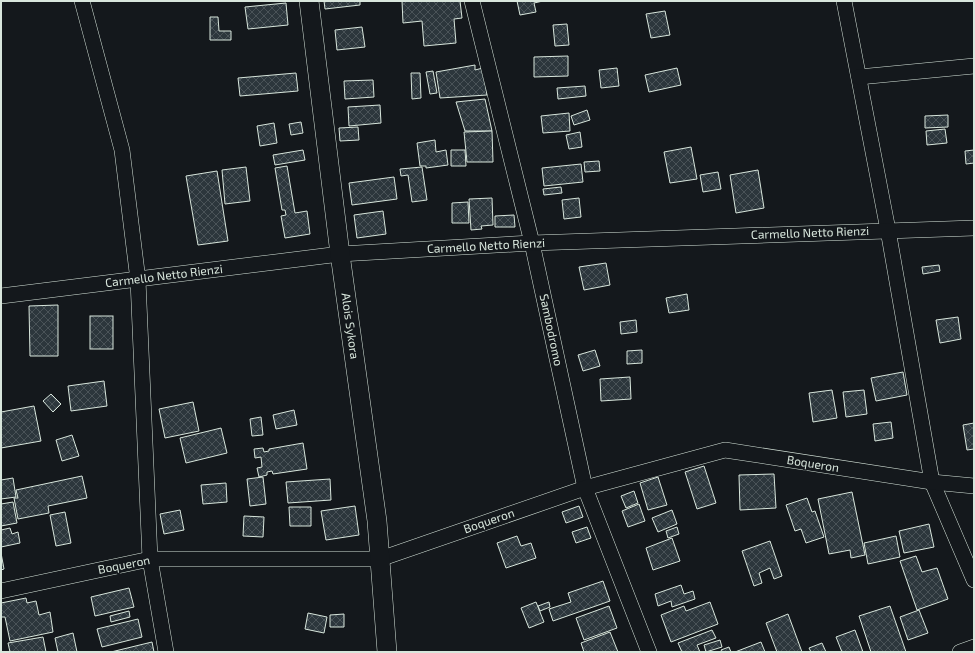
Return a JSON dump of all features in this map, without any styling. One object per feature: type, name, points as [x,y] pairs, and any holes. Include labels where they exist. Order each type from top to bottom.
[{"type":"street","points":[[82,1],[122,150],[138,280],[150,559],[166,652]]},
{"type":"street","name":"Alois Sykora","points":[[309,1],[340,254],[378,521],[387,652]]},
{"type":"street","name":"Sambodromo","points":[[472,1],[532,243],[585,488],[649,652]]},
{"type":"street","points":[[844,1],[888,230],[932,482],[974,580]]},
{"type":"street","points":[[859,77],[974,66]]},
{"type":"street","name":"Carmello Netto Rienzi","points":[[1,296],[340,254],[532,243],[974,228]]},
{"type":"street","name":"Boqueron","points":[[1,591],[150,559],[380,559],[585,488],[725,450],[932,482],[974,486]]},
{"type":"street","points":[[960,652],[974,647]]},
{"type":"building","points":[[324,1],[360,1],[360,5],[325,9]]},
{"type":"building","points":[[402,1],[460,1],[462,18],[454,19],[456,43],[424,46],[422,21],[403,23]]},
{"type":"building","points":[[517,1],[543,1],[534,3],[536,12],[520,15]]},
{"type":"building","points":[[286,3],[288,25],[248,29],[245,7]]},
{"type":"building","points":[[665,11],[670,35],[651,38],[646,14]]},
{"type":"building","points":[[210,17],[218,17],[219,31],[231,31],[231,40],[210,40]]},
{"type":"building","points":[[567,24],[569,45],[555,46],[553,25]]},
{"type":"building","points":[[362,27],[365,47],[337,50],[335,30]]},
{"type":"building","points":[[568,56],[568,76],[534,77],[534,57]]},
{"type":"building","points":[[475,65],[475,70],[483,68],[487,95],[440,98],[436,72]]},
{"type":"building","points":[[617,68],[619,86],[601,88],[599,70]]},
{"type":"building","points":[[677,68],[681,85],[649,92],[645,75]]},
{"type":"building","points":[[433,71],[437,93],[430,94],[426,72]]},
{"type":"building","points":[[296,73],[298,91],[240,96],[238,78]]},
{"type":"building","points":[[411,73],[420,73],[421,98],[412,99]]},
{"type":"building","points":[[373,80],[374,97],[345,99],[344,81]]},
{"type":"building","points":[[585,86],[586,96],[558,99],[557,88]]},
{"type":"building","points":[[485,99],[492,131],[465,131],[456,102]]},
{"type":"building","points":[[380,105],[381,123],[349,126],[348,107]]},
{"type":"building","points":[[587,110],[590,120],[574,125],[571,116]]},
{"type":"building","points":[[569,113],[570,131],[543,133],[541,116]]},
{"type":"building","points":[[948,115],[948,127],[925,128],[925,116]]},
{"type":"building","points":[[301,122],[303,133],[291,135],[289,124]]},
{"type":"building","points":[[274,123],[277,143],[260,146],[257,126]]},
{"type":"building","points":[[358,127],[359,140],[340,141],[339,128]]},
{"type":"building","points":[[945,129],[947,143],[927,145],[926,131]]},
{"type":"building","points":[[492,131],[493,162],[467,162],[464,132]]},
{"type":"building","points":[[580,132],[582,147],[569,149],[566,135]]},
{"type":"building","points":[[435,140],[436,152],[446,150],[448,165],[426,168],[426,166],[420,166],[417,143]]},
{"type":"building","points":[[691,147],[697,179],[670,183],[664,152]]},
{"type":"building","points":[[303,150],[305,160],[275,165],[273,155]]},
{"type":"building","points":[[451,150],[465,150],[466,166],[451,166]]},
{"type":"building","points":[[974,150],[974,163],[966,164],[965,151]]},
{"type":"building","points":[[599,161],[600,171],[585,172],[584,162]]},
{"type":"building","points":[[581,164],[583,182],[544,186],[542,168]]},
{"type":"building","points":[[287,166],[295,213],[307,211],[310,234],[285,238],[281,216],[286,215],[285,210],[282,210],[275,168]]},
{"type":"building","points":[[246,167],[250,201],[225,204],[222,170]]},
{"type":"building","points":[[422,167],[427,200],[412,202],[408,175],[401,176],[400,169]]},
{"type":"building","points":[[758,170],[764,208],[736,213],[730,175]]},
{"type":"building","points":[[217,171],[228,241],[198,245],[186,176]]},
{"type":"building","points":[[718,172],[721,189],[703,192],[700,175]]},
{"type":"building","points":[[394,177],[397,199],[352,205],[349,183]]},
{"type":"building","points":[[561,187],[562,193],[544,195],[543,189]]},
{"type":"building","points":[[492,198],[493,225],[481,226],[482,229],[471,230],[469,199]]},
{"type":"building","points":[[579,198],[581,217],[564,219],[562,200]]},
{"type":"building","points":[[468,202],[469,223],[452,223],[452,203]]},
{"type":"building","points":[[383,211],[386,234],[357,238],[354,215]]},
{"type":"building","points":[[514,215],[515,227],[495,227],[495,216]]},
{"type":"building","points":[[606,263],[610,285],[584,290],[579,267]]},
{"type":"building","points":[[939,265],[940,271],[923,274],[922,267]]},
{"type":"building","points":[[687,294],[689,310],[669,313],[666,298]]},
{"type":"building","points":[[58,305],[58,356],[30,356],[29,306]]},
{"type":"building","points":[[90,316],[113,316],[113,349],[90,349]]},
{"type":"building","points":[[958,317],[961,339],[940,343],[936,320]]},
{"type":"building","points":[[636,320],[637,332],[621,334],[620,322]]},
{"type":"building","points":[[595,350],[600,366],[583,371],[578,355]]},
{"type":"building","points":[[642,350],[642,363],[627,364],[627,351]]},
{"type":"building","points":[[903,372],[907,395],[876,401],[871,378]]},
{"type":"building","points":[[630,377],[631,399],[601,401],[600,379]]},
{"type":"building","points":[[104,381],[107,406],[71,411],[68,386]]},
{"type":"building","points":[[832,390],[837,418],[813,422],[809,393]]},
{"type":"building","points":[[864,390],[867,414],[846,417],[843,392]]},
{"type":"building","points":[[51,394],[61,404],[53,412],[43,401]]},
{"type":"building","points":[[193,402],[199,431],[165,438],[159,409]]},
{"type":"building","points":[[34,406],[41,441],[1,448],[1,412]]},
{"type":"building","points":[[294,410],[297,425],[276,429],[273,415]]},
{"type":"building","points":[[261,417],[263,435],[252,436],[250,419]]},
{"type":"building","points":[[891,422],[893,438],[875,441],[873,424]]},
{"type":"building","points":[[974,423],[974,449],[967,450],[963,425]]},
{"type":"building","points":[[221,428],[227,453],[186,463],[180,438]]},
{"type":"building","points":[[72,435],[79,456],[62,461],[56,440]]},
{"type":"building","points":[[303,443],[307,469],[273,474],[272,471],[267,472],[267,475],[259,477],[257,468],[262,467],[261,457],[255,458],[254,449],[263,448],[264,452],[269,451],[269,449]]},
{"type":"building","points":[[704,466],[716,503],[697,509],[685,472]]},
{"type":"building","points":[[774,474],[776,508],[740,510],[739,475]]},
{"type":"building","points":[[82,476],[87,498],[48,506],[49,513],[18,519],[14,498],[18,498],[16,490]]},
{"type":"building","points":[[263,477],[266,504],[250,506],[247,479]]},
{"type":"building","points":[[658,477],[667,505],[648,510],[640,483]]},
{"type":"building","points":[[13,478],[16,497],[1,499],[1,480]]},
{"type":"building","points":[[330,479],[331,500],[288,503],[286,482]]},
{"type":"building","points":[[226,483],[227,502],[203,504],[201,485]]},
{"type":"building","points":[[634,491],[638,503],[626,508],[621,496]]},
{"type":"building","points":[[852,492],[865,555],[851,558],[850,550],[829,554],[818,499]]},
{"type":"building","points":[[807,498],[812,512],[815,511],[824,537],[806,543],[801,529],[795,531],[786,505]]},
{"type":"building","points":[[13,502],[17,523],[1,526],[1,504]]},
{"type":"building","points":[[639,504],[645,521],[628,527],[622,511]]},
{"type":"building","points":[[355,506],[359,535],[326,540],[321,511]]},
{"type":"building","points":[[579,506],[583,517],[566,523],[562,512]]},
{"type":"building","points":[[289,507],[311,507],[311,526],[290,526]]},
{"type":"building","points":[[180,510],[184,530],[164,534],[160,514]]},
{"type":"building","points":[[672,510],[677,524],[658,532],[652,518]]},
{"type":"building","points":[[65,512],[71,543],[56,546],[50,515]]},
{"type":"building","points":[[244,516],[264,517],[263,537],[243,536]]},
{"type":"building","points":[[929,524],[934,547],[904,553],[899,531]]},
{"type":"building","points":[[587,527],[591,538],[576,543],[572,532]]},
{"type":"building","points":[[677,527],[679,534],[668,538],[666,531]]},
{"type":"building","points":[[10,528],[12,534],[18,532],[20,543],[1,547],[1,530]]},
{"type":"building","points":[[517,536],[521,546],[531,543],[536,558],[506,568],[497,543]]},
{"type":"building","points":[[896,536],[900,557],[868,564],[864,543]]},
{"type":"building","points":[[672,538],[680,561],[653,570],[646,548]]},
{"type":"building","points":[[770,541],[782,576],[774,579],[770,568],[759,573],[762,583],[754,586],[742,551]]},
{"type":"building","points":[[1,553],[4,569],[1,570]]},
{"type":"building","points":[[916,556],[922,572],[937,568],[948,599],[917,610],[900,561]]},
{"type":"building","points":[[603,581],[610,601],[553,621],[549,609],[571,602],[568,593]]},
{"type":"building","points":[[681,585],[684,594],[693,591],[695,599],[672,607],[671,601],[658,606],[655,594]]},
{"type":"building","points":[[129,588],[134,607],[95,616],[91,597]]},
{"type":"building","points":[[26,598],[27,603],[36,601],[39,615],[50,612],[53,632],[10,641],[5,617],[1,617],[1,603]]},
{"type":"building","points":[[536,602],[544,622],[529,628],[521,608]]},
{"type":"building","points":[[549,602],[550,607],[540,611],[538,606]]},
{"type":"building","points":[[710,602],[718,624],[671,642],[661,615],[684,606],[686,611]]},
{"type":"building","points":[[609,606],[617,628],[584,640],[576,618]]},
{"type":"building","points":[[890,606],[906,652],[871,652],[859,616]]},
{"type":"building","points":[[919,610],[928,633],[908,640],[900,617]]},
{"type":"building","points":[[129,611],[130,617],[111,622],[110,616]]},
{"type":"building","points":[[308,613],[327,617],[324,633],[305,629]]},
{"type":"building","points":[[344,614],[344,627],[330,627],[330,615]]},
{"type":"building","points":[[788,614],[802,652],[777,652],[766,623]]},
{"type":"building","points":[[138,619],[142,637],[102,647],[97,629]]},
{"type":"building","points":[[712,630],[716,638],[697,645],[700,652],[682,652],[678,643]]},
{"type":"building","points":[[855,630],[863,652],[842,652],[836,637]]},
{"type":"building","points":[[610,632],[618,652],[584,652],[581,643]]},
{"type":"building","points":[[73,633],[77,652],[58,652],[55,638]]},
{"type":"building","points":[[43,637],[46,652],[10,652],[8,643]]},
{"type":"building","points":[[720,640],[722,647],[706,652],[704,645]]},
{"type":"building","points":[[152,642],[154,652],[111,652]]},
{"type":"building","points":[[761,642],[765,652],[735,652]]},
{"type":"building","points":[[822,643],[826,652],[811,652],[809,648]]},
{"type":"building","points":[[729,647],[731,652],[722,652],[721,650]]}]
